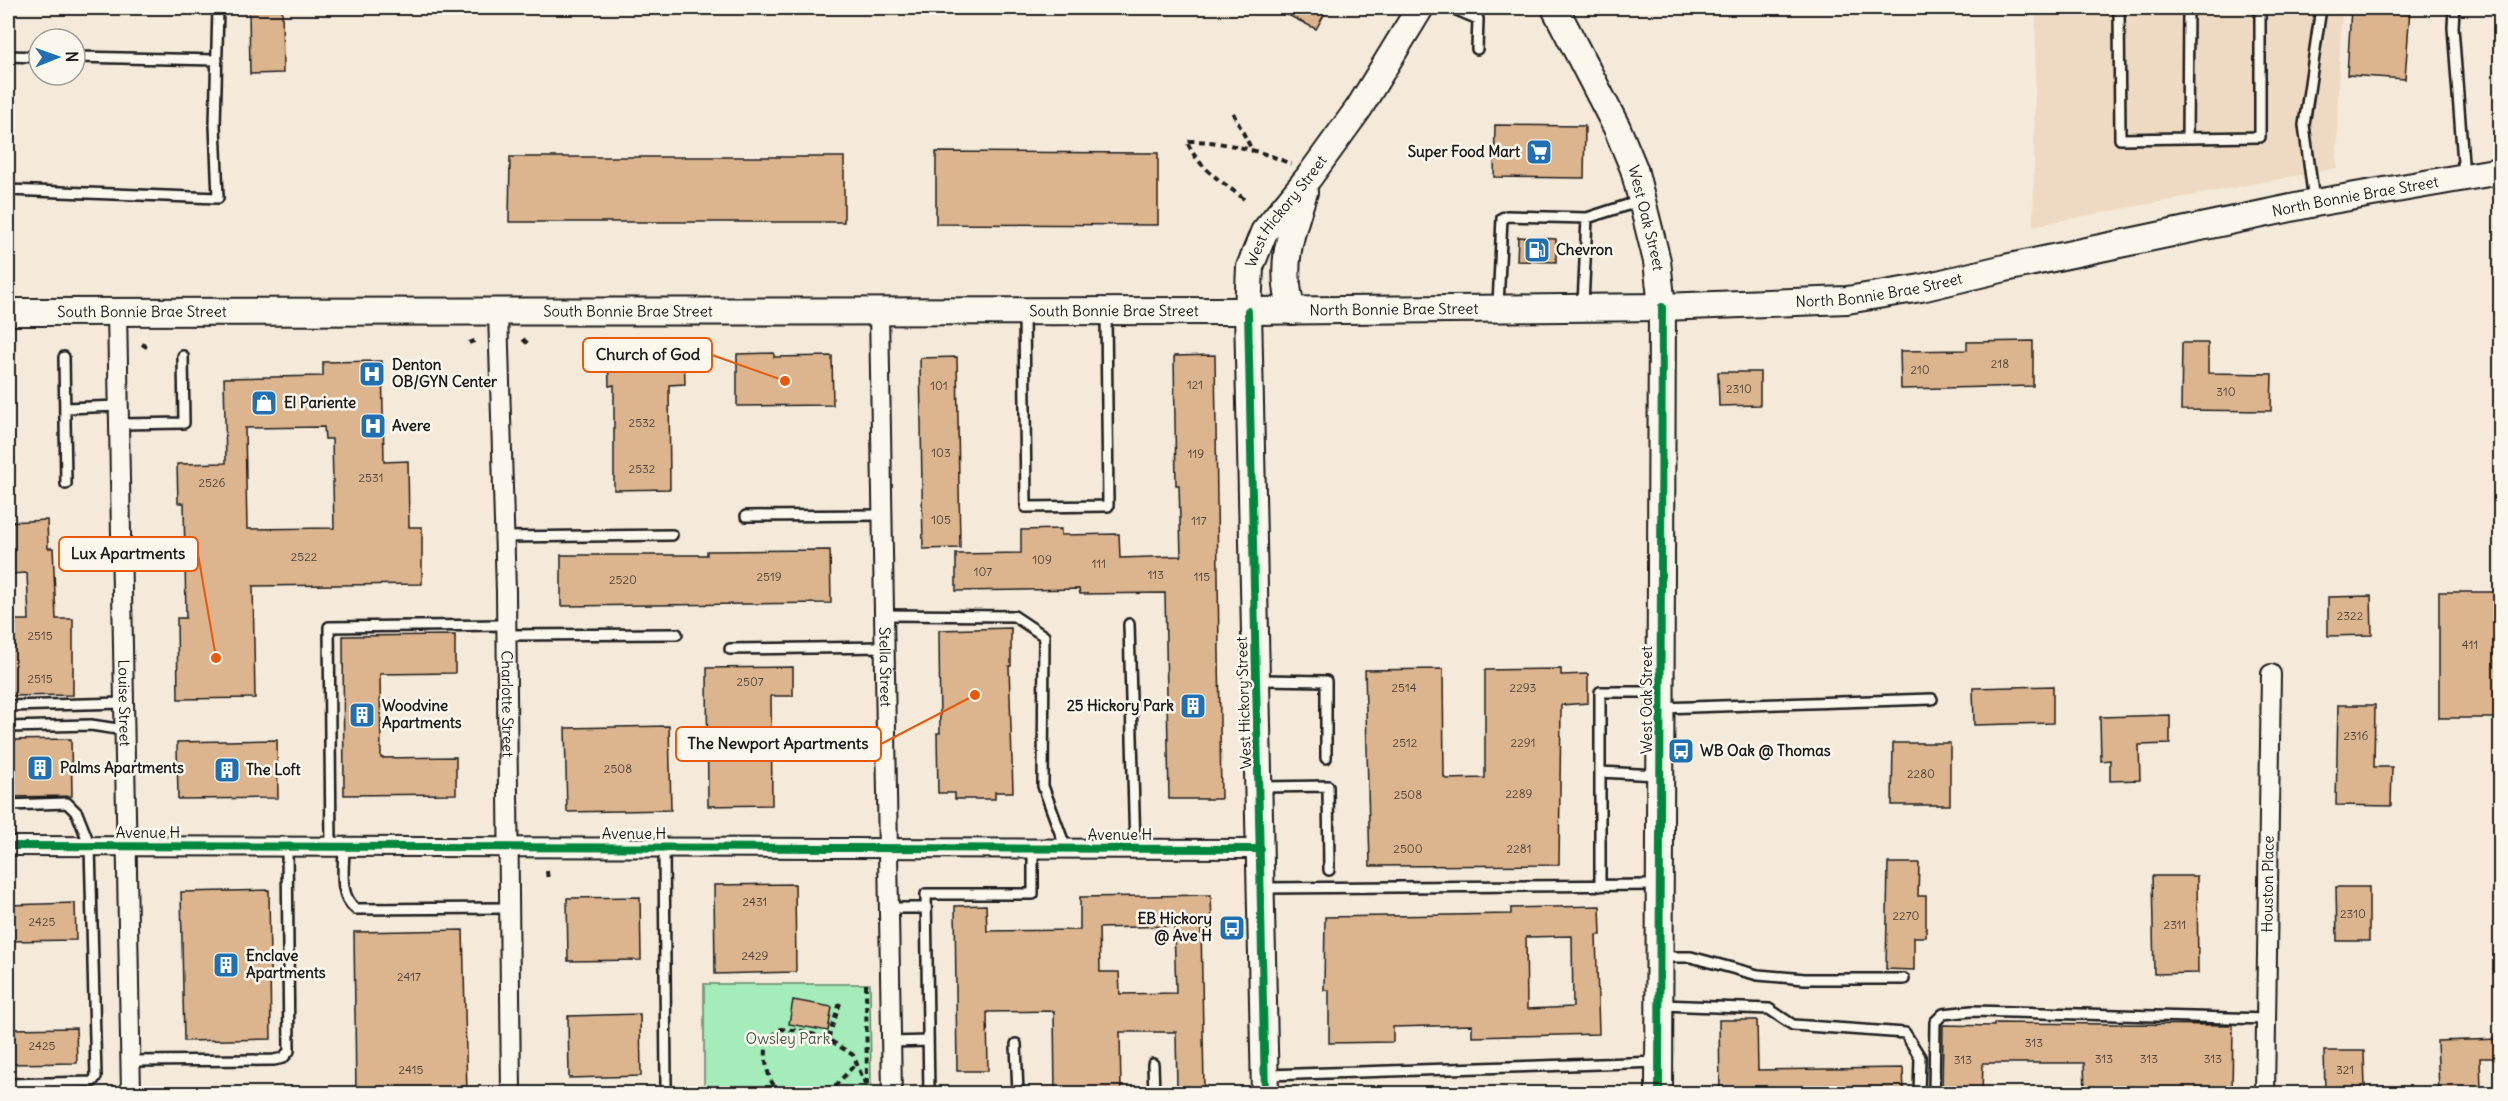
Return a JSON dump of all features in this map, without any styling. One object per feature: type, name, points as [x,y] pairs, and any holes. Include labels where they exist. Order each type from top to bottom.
[{"type":"main road","name":"West Hickory Street","points":[[1265,1084],[1248,311],[1250,267],[1264,232],[1301,171],[1371,90],[1420,8]]},
{"type":"main road","name":"West Oak Street","points":[[1555,8],[1617,128],[1634,169],[1657,261],[1662,307],[1659,1094]]},
{"type":"main road","points":[[1292,311],[1286,290],[1286,258],[1301,171]]},
{"type":"main road","name":"North Bonnie Brae Street","points":[[1248,311],[1662,307],[1881,296],[2315,203],[2500,171]]},
{"type":"main road","name":"South Bonnie Brae Street","points":[[8,312],[1248,311]]},
{"type":"street","name":"Louise Street","points":[[117,311],[131,1094]]},
{"type":"street","name":"Stella Street","points":[[879,311],[892,1094]]},
{"type":"street","name":"Charlotte Street","points":[[498,312],[504,537],[511,1094]]},
{"type":"street","name":"Houston Place","points":[[2265,1094],[2271,674]]},
{"type":"street","name":"Avenue H","points":[[8,846],[1261,849]]},
{"type":"lane","points":[[8,190],[218,198],[215,125],[218,8]]},
{"type":"lane","points":[[1452,8],[1478,19],[1477,49]]},
{"type":"lane","points":[[2119,8],[2120,139],[2260,137],[2260,8]]},
{"type":"lane","points":[[2187,138],[2188,8]]},
{"type":"lane","points":[[2315,203],[2304,125],[2321,8]]},
{"type":"lane","points":[[2454,8],[2453,27],[2464,177]]},
{"type":"lane","points":[[8,56],[27,57]]},
{"type":"lane","points":[[87,57],[217,60]]},
{"type":"lane","points":[[1498,309],[1502,218],[1507,216],[1587,218],[1642,201]]},
{"type":"lane","points":[[1583,308],[1587,218]]},
{"type":"lane","points":[[1024,311],[1026,507],[1108,506],[1106,311]]},
{"type":"lane","points":[[65,408],[184,423],[183,356]]},
{"type":"lane","points":[[64,357],[66,484]]},
{"type":"lane","points":[[746,516],[883,515]]},
{"type":"lane","points":[[504,537],[672,535]]},
{"type":"lane","points":[[885,615],[1014,616],[1044,636],[1043,786],[1066,849]]},
{"type":"lane","points":[[1129,624],[1135,849]]},
{"type":"lane","points":[[508,908],[357,909],[349,903],[337,847],[329,627],[676,634]]},
{"type":"lane","points":[[730,649],[885,647]]},
{"type":"lane","points":[[1257,680],[1326,681],[1326,758]]},
{"type":"lane","points":[[1599,886],[1600,692],[1661,700],[1932,699]]},
{"type":"lane","points":[[8,706],[124,703]]},
{"type":"lane","points":[[8,727],[91,726],[124,730]]},
{"type":"lane","points":[[1600,772],[1660,775]]},
{"type":"lane","points":[[1260,787],[1328,786],[1329,870]]},
{"type":"lane","points":[[8,805],[68,803],[77,813],[90,846],[96,1077],[92,1082],[8,1084]]},
{"type":"lane","points":[[130,1061],[274,1060],[283,1058],[289,1051],[287,847]]},
{"type":"lane","points":[[664,848],[666,1085]]},
{"type":"lane","points":[[929,1094],[926,894],[1033,894],[1033,849]]},
{"type":"lane","points":[[1262,888],[1660,885]]},
{"type":"lane","points":[[889,908],[926,908]]},
{"type":"lane","points":[[1660,957],[1691,957],[1758,975],[1793,978],[1904,979]]},
{"type":"lane","points":[[1659,1004],[1769,1009],[1793,1025],[1905,1032],[1920,1057],[1919,1094]]},
{"type":"lane","points":[[1934,1094],[1935,1022],[1943,1014],[1972,1011],[2267,1019]]},
{"type":"lane","points":[[891,1042],[928,1041]]},
{"type":"lane","points":[[1016,1044],[1018,1094]]},
{"type":"lane","points":[[1265,1084],[1659,1062]]},
{"type":"lane","points":[[1153,1064],[1154,1094]]},
{"type":"path","points":[[1233,113],[1252,152]]},
{"type":"path","points":[[1244,199],[1209,174],[1193,156],[1187,141],[1204,140],[1277,157],[1301,171]]},
{"type":"path","points":[[523,339],[528,344]]},
{"type":"path","points":[[469,343],[477,340]]},
{"type":"path","points":[[142,344],[150,350]]},
{"type":"path","points":[[547,871],[548,881]]},
{"type":"path","points":[[866,984],[867,1094]]},
{"type":"path","points":[[828,1039],[840,1003]]},
{"type":"path","points":[[780,1094],[773,1086],[764,1056],[767,1040],[781,1029],[803,1030],[828,1039],[853,1055],[867,1088]]},
{"type":"path","points":[[828,1094],[856,1062]]},
{"type":"shaded area","points":[[2036,8],[2342,8],[2337,168],[2033,226]]},
{"type":"green space","name":"Owsley Park","points":[[704,984],[870,984],[871,1093],[704,1094]]},
{"type":"building","points":[[249,8],[282,8],[283,73],[250,74]]},
{"type":"building","points":[[1274,8],[1328,8],[1316,29]]},
{"type":"building","points":[[2351,8],[2410,8],[2405,79],[2347,75]]},
{"type":"building","name":"Super Food Mart","points":[[1495,125],[1585,126],[1584,178],[1494,177]]},
{"type":"building","points":[[936,152],[1158,153],[1158,225],[936,224]]},
{"type":"building","points":[[510,157],[844,157],[844,222],[509,222]]},
{"type":"building","name":"Chevron","points":[[1518,237],[1556,239],[1556,262],[1517,261]]},
{"type":"building","points":[[2033,341],[2033,386],[1901,389],[1900,351],[1967,350],[1967,342]]},
{"type":"building","points":[[2182,343],[2208,343],[2208,373],[2272,374],[2271,411],[2181,410]]},
{"type":"building","points":[[684,349],[685,384],[669,385],[670,489],[614,490],[614,385],[609,386],[608,350]]},
{"type":"building","points":[[774,353],[774,357],[832,356],[833,405],[737,406],[737,354]]},
{"type":"building","points":[[1215,355],[1221,799],[1169,799],[1165,593],[1080,594],[1079,589],[956,591],[956,554],[1021,553],[1021,530],[1061,529],[1061,535],[1119,534],[1120,558],[1181,556],[1179,485],[1176,485],[1174,356]]},
{"type":"building","points":[[957,357],[960,548],[923,549],[920,358]]},
{"type":"building","points":[[382,361],[384,462],[408,461],[409,527],[422,527],[422,584],[253,586],[255,698],[178,699],[177,618],[186,618],[184,503],[178,503],[177,464],[226,463],[224,378],[323,376],[323,362]],"holes":[[[324,427],[325,439],[332,439],[334,528],[247,529],[245,428]]]},
{"type":"building","points":[[1718,372],[1760,372],[1760,405],[1719,406]]},
{"type":"building","points":[[47,520],[48,548],[53,548],[56,619],[73,619],[73,695],[8,696],[8,620],[29,620],[27,573],[8,574],[8,522]]},
{"type":"building","points":[[830,550],[831,603],[561,606],[561,555],[707,555],[707,551]]},
{"type":"building","points":[[2439,592],[2500,592],[2500,697],[2495,697],[2495,718],[2439,718]]},
{"type":"building","points":[[2371,596],[2372,635],[2328,636],[2328,597]]},
{"type":"building","points":[[1011,628],[1011,666],[1009,666],[1013,792],[995,792],[995,799],[955,799],[955,793],[938,793],[939,630]]},
{"type":"building","name":"Woodvine Apartments","points":[[455,635],[455,673],[380,674],[381,758],[456,757],[456,794],[344,795],[343,636]]},
{"type":"building","points":[[793,667],[793,696],[771,696],[772,805],[708,806],[707,668]]},
{"type":"building","points":[[1443,669],[1444,777],[1446,779],[1485,778],[1485,670],[1561,669],[1561,675],[1588,674],[1588,703],[1561,705],[1559,865],[1370,866],[1365,670]]},
{"type":"building","points":[[2053,686],[2053,723],[1974,725],[1973,688]]},
{"type":"building","points":[[2338,705],[2375,705],[2374,767],[2392,767],[2391,806],[2336,805]]},
{"type":"building","points":[[2170,715],[2170,744],[2139,745],[2140,780],[2110,781],[2110,760],[2101,761],[2100,717]]},
{"type":"building","points":[[669,726],[671,810],[567,812],[565,728]]},
{"type":"building","name":"Palms Apartments","points":[[71,739],[72,796],[8,797],[8,740]]},
{"type":"building","name":"The Loft","points":[[277,740],[278,798],[178,799],[177,742]]},
{"type":"building","points":[[1893,743],[1950,743],[1950,805],[1892,805]]},
{"type":"building","points":[[1888,863],[1919,863],[1918,896],[1926,896],[1926,937],[1914,937],[1914,970],[1886,969]]},
{"type":"building","points":[[2152,876],[2197,876],[2198,973],[2154,974]]},
{"type":"building","points":[[795,884],[796,972],[715,974],[714,885]]},
{"type":"building","points":[[2336,887],[2369,887],[2369,941],[2337,941]]},
{"type":"building","name":"Enclave Apartments","points":[[269,890],[271,1039],[184,1041],[181,892]]},
{"type":"building","points":[[1211,895],[1212,926],[1201,926],[1204,1087],[1177,1087],[1176,1032],[1120,1032],[1121,1094],[1055,1094],[1054,1011],[987,1012],[988,1071],[957,1071],[955,906],[986,905],[987,931],[1080,930],[1080,897]],"holes":[[[1174,926],[1176,993],[1120,994],[1119,972],[1100,972],[1099,928]]]},
{"type":"building","points":[[640,897],[641,960],[568,961],[567,898]]},
{"type":"building","points":[[75,903],[76,940],[8,941],[8,905]]},
{"type":"building","points":[[1600,906],[1601,935],[1596,935],[1599,1034],[1472,1037],[1472,1025],[1393,1027],[1393,1042],[1329,1043],[1329,990],[1324,990],[1325,917],[1511,914],[1511,908]],"holes":[[[1572,936],[1573,1007],[1527,1009],[1526,937]]]},
{"type":"building","points":[[463,930],[467,1094],[356,1094],[354,932]]},
{"type":"building","points":[[793,1000],[832,1007],[828,1031],[789,1024]]},
{"type":"building","points":[[640,1014],[641,1076],[569,1078],[568,1016]]},
{"type":"building","points":[[1719,1020],[1757,1020],[1758,1070],[1903,1068],[1904,1094],[1720,1094]]},
{"type":"building","points":[[1994,1023],[2233,1025],[2232,1094],[2085,1094],[2084,1063],[1983,1063],[1982,1094],[1942,1094],[1943,1025],[1994,1026]]},
{"type":"building","points":[[76,1028],[77,1063],[8,1064],[8,1029]]},
{"type":"building","points":[[2500,1039],[2500,1058],[2480,1058],[2481,1090],[2439,1091],[2437,1041]]},
{"type":"building","points":[[2324,1051],[2364,1051],[2365,1089],[2325,1090]]},
{"type":"cycle path","points":[[1659,1094],[1662,307]]},
{"type":"cycle path","points":[[1248,311],[1265,1094]]},
{"type":"cycle path","points":[[8,846],[1261,849]]},
{"type":"place","name":"Super Food Mart","points":[[1539,152]]},
{"type":"place","name":"Chevron","points":[[1537,250]]},
{"type":"place","name":"Denton OB/GYN Center","points":[[372,374]]},
{"type":"place","name":"Church of God","points":[[785,381]]},
{"type":"place","name":"El Pariente","points":[[264,403]]},
{"type":"place","name":"Avere","points":[[373,426]]},
{"type":"place","name":"Lux Apartments","points":[[216,658]]},
{"type":"place","name":"The Newport Apartments","points":[[975,695]]},
{"type":"place","name":"25 Hickory Park","points":[[1193,706]]},
{"type":"place","name":"Woodvine Apartments","points":[[362,715]]},
{"type":"place","name":"WB Oak @ Thomas","points":[[1681,751]]},
{"type":"place","name":"Palms Apartments","points":[[40,768]]},
{"type":"place","name":"The Loft","points":[[227,770]]},
{"type":"place","name":"EB Hickory @ Ave H","points":[[1232,928]]},
{"type":"place","name":"Enclave Apartments","points":[[226,965]]}]
